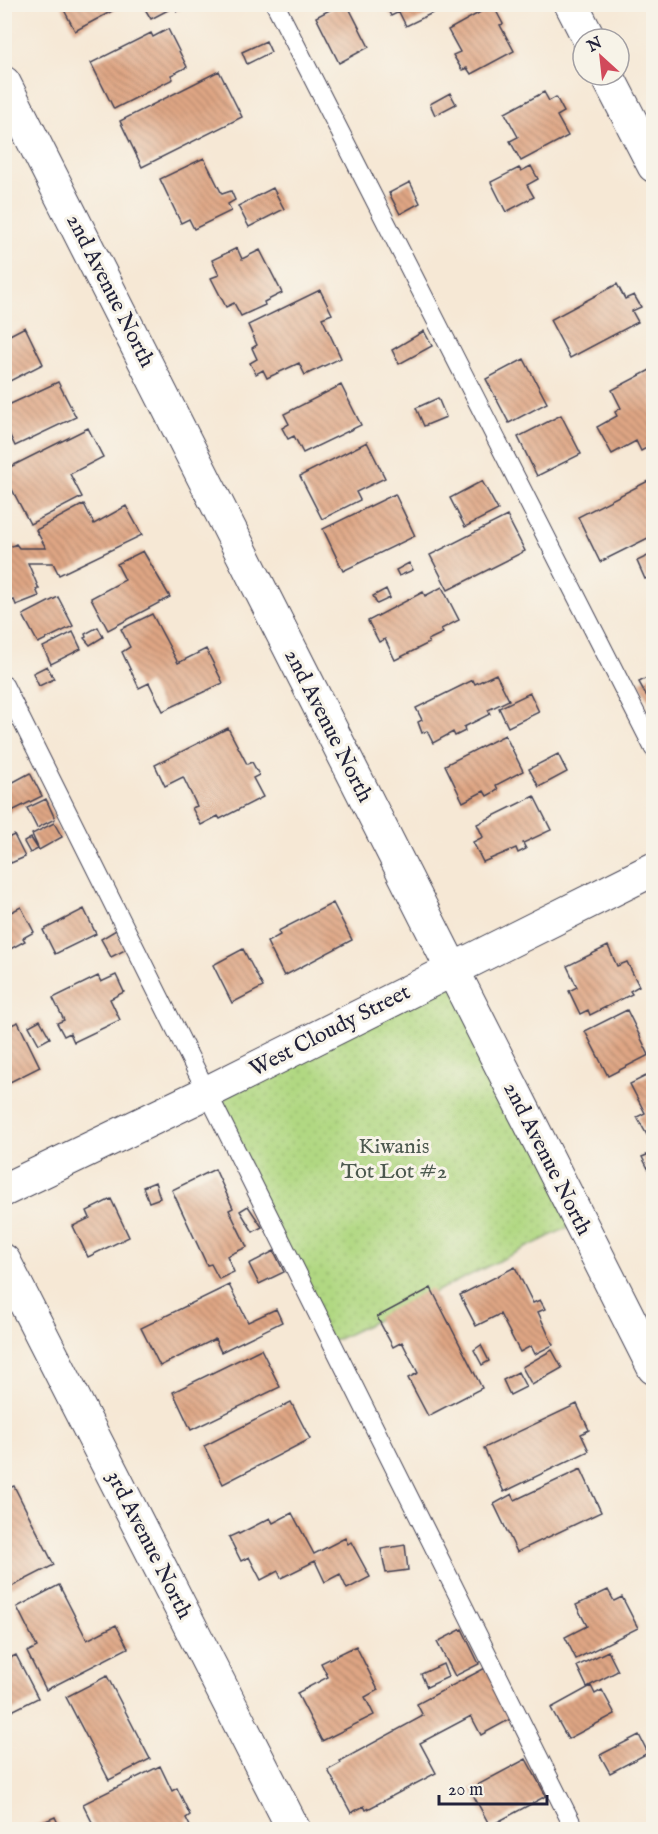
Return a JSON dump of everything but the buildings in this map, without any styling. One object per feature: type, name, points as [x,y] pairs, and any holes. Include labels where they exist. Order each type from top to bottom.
[{"type":"street","points":[[571,4],[583,27]]},
{"type":"street","name":"2nd Avenue North","points":[[4,83],[654,1368]]},
{"type":"street","points":[[613,87],[654,166]]},
{"type":"street","name":"West Cloudy Street","points":[[4,1190],[208,1092],[654,869]]},
{"type":"street","name":"3rd Avenue North","points":[[4,1261],[294,1830]]},
{"type":"lane","points":[[275,4],[654,749]]},
{"type":"lane","points":[[4,685],[575,1830]]},
{"type":"green space","name":"Kiwanis Tot Lot #2","points":[[451,970],[579,1222],[332,1342],[208,1092]]}]
